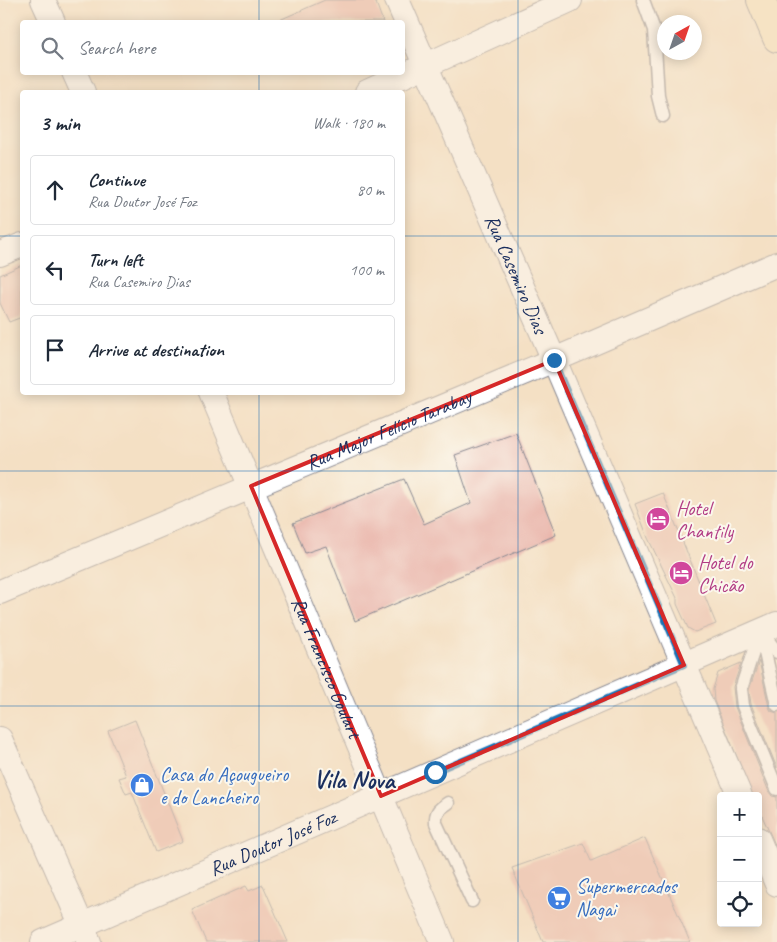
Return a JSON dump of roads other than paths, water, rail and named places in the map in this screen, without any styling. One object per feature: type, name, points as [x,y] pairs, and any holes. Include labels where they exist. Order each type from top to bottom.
[{"type":"main road","points":[[761,0],[777,38]]},
{"type":"street","points":[[43,0],[52,20]]},
{"type":"street","name":"Rua Casemiro Dias","points":[[397,0],[554,360],[738,792]]},
{"type":"street","points":[[405,75],[570,0]]},
{"type":"street","points":[[75,75],[82,90]]},
{"type":"street","points":[[371,90],[405,75]]},
{"type":"street","points":[[0,254],[20,246]]},
{"type":"street","name":"Rua Major Felício Tarabay","points":[[0,592],[554,360],[777,264]]},
{"type":"street","name":"Rua Francisco Goulart","points":[[212,395],[442,942]]},
{"type":"street","name":"Rua Doutor José Foz","points":[[43,942],[86,934],[381,796],[684,665],[771,631]]},
{"type":"street","points":[[0,739],[86,934]]},
{"type":"street","points":[[762,849],[777,884]]},
{"type":"lane","points":[[643,0],[654,30],[658,96],[663,116]]},
{"type":"lane","points":[[771,631],[777,652]]},
{"type":"lane","points":[[771,631],[777,705]]},
{"type":"lane","points":[[771,631],[740,689],[743,706],[777,789]]},
{"type":"lane","points":[[448,803],[435,814],[436,823],[472,900]]},
{"type":"place","name":"Hotel Chantily","points":[[658,519]]},
{"type":"place","name":"Hotel do Chicão","points":[[681,573]]},
{"type":"place","name":"Casa do Açougueiro e do Lancheiro","points":[[142,785]]},
{"type":"place","name":"Supermercados Nagai","points":[[559,898]]},
{"type":"district","name":"Vila Nova","points":[[354,779]]}]
